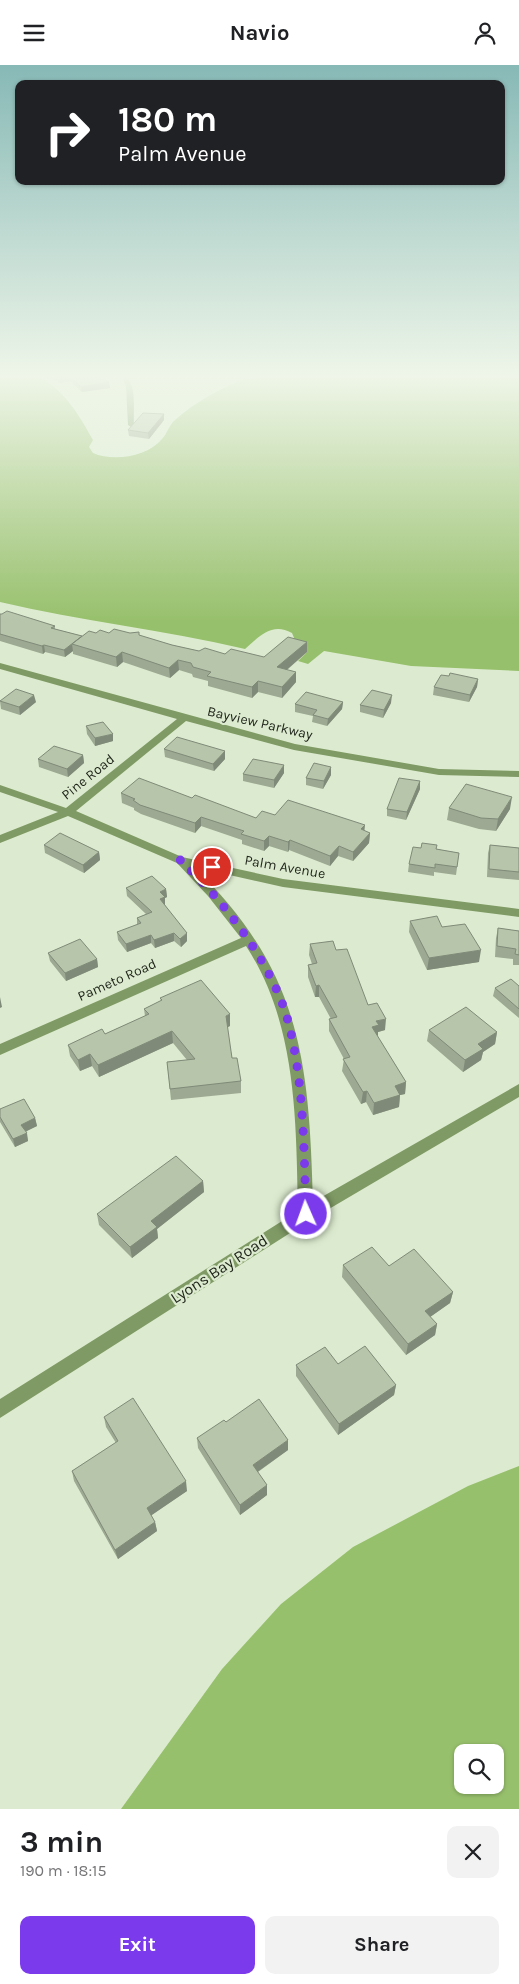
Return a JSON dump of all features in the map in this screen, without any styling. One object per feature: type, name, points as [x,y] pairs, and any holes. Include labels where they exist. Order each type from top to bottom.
[{"type":"street","name":"Bayview Parkway","points":[[0,666],[294,747],[413,768],[458,773],[519,774]]},
{"type":"street","name":"Pine Road","points":[[0,839],[68,813],[184,718]]},
{"type":"street","name":"Palm Avenue","points":[[0,788],[68,813],[180,860],[283,883],[519,913]]},
{"type":"street","points":[[180,860],[213,893],[247,939],[276,988],[291,1034],[302,1128],[306,1214]]},
{"type":"street","name":"Pameto Road","points":[[0,1050],[247,939]]},
{"type":"street","name":"Lyons Bay Road","points":[[0,1409],[306,1214],[519,1090]]},
{"type":"shaded area","points":[[0,458],[519,458],[519,671],[411,666],[324,651],[308,664],[298,661],[307,652],[299,650],[292,633],[285,630],[278,629],[267,632],[245,649],[0,602]]},
{"type":"shaded area","points":[[519,1466],[519,1809],[121,1809],[222,1669],[281,1604],[353,1547],[468,1486]]},
{"type":"building","points":[[7,611],[55,626],[51,628],[82,636],[64,650],[0,634],[0,614]]},
{"type":"building","points":[[114,629],[130,633],[139,632],[139,635],[199,651],[205,648],[225,654],[231,649],[264,657],[288,637],[307,642],[277,667],[296,672],[282,687],[258,681],[252,687],[207,676],[211,672],[193,667],[191,663],[178,660],[169,668],[122,652],[116,657],[72,644],[89,631],[96,633],[100,630],[109,633]]},
{"type":"building","points":[[450,673],[478,679],[470,695],[434,687],[441,675],[449,676]]},
{"type":"building","points":[[16,689],[34,695],[19,707],[0,701]]},
{"type":"building","points":[[372,690],[392,695],[384,710],[360,705]]},
{"type":"building","points":[[306,692],[343,702],[328,719],[313,715],[317,710],[295,704]]},
{"type":"building","points":[[103,722],[113,734],[95,738],[86,726]]},
{"type":"building","points":[[177,737],[225,751],[213,764],[164,749]]},
{"type":"building","points":[[54,746],[83,755],[67,769],[38,759]]},
{"type":"building","points":[[253,759],[284,765],[274,780],[243,774]]},
{"type":"building","points":[[314,763],[331,767],[324,781],[306,778]]},
{"type":"building","points":[[139,778],[192,798],[195,795],[256,818],[262,811],[275,815],[288,800],[365,825],[361,829],[370,833],[353,852],[339,846],[330,856],[290,840],[288,842],[269,836],[264,841],[241,834],[244,831],[201,817],[195,823],[140,805],[133,800],[135,799],[121,793]]},
{"type":"building","points":[[399,778],[420,781],[407,812],[387,809]]},
{"type":"building","points":[[466,784],[512,797],[498,819],[481,818],[449,808]]},
{"type":"building","points":[[60,833],[99,852],[83,865],[44,845]]},
{"type":"building","points":[[422,843],[437,845],[436,849],[459,853],[457,867],[435,864],[435,868],[409,864],[413,847],[421,848]]},
{"type":"building","points":[[490,845],[519,848],[519,872],[489,869]]},
{"type":"building","points":[[152,876],[166,889],[160,892],[165,897],[160,899],[187,933],[180,939],[174,933],[154,940],[151,935],[126,944],[117,932],[141,923],[137,918],[152,912],[126,888]]},
{"type":"building","points":[[437,916],[442,927],[465,924],[481,950],[429,958],[410,921]]},
{"type":"building","points":[[498,928],[519,931],[519,955],[515,954],[516,949],[497,946]]},
{"type":"building","points":[[80,939],[97,959],[65,973],[48,953]]},
{"type":"building","points":[[333,941],[336,950],[347,949],[368,1005],[377,1003],[386,1019],[376,1021],[379,1025],[372,1027],[406,1082],[395,1086],[400,1095],[374,1103],[367,1091],[363,1092],[343,1059],[350,1057],[329,1019],[337,1017],[319,985],[316,986],[308,965],[317,963],[310,944]]},
{"type":"building","points":[[511,979],[519,986],[519,1009],[495,988]]},
{"type":"building","points":[[201,980],[230,1014],[226,1016],[232,1058],[237,1058],[241,1081],[170,1089],[167,1062],[195,1059],[172,1031],[98,1065],[90,1054],[78,1060],[68,1045],[102,1029],[105,1034],[149,1014],[144,1009],[162,1000],[160,998]]},
{"type":"building","points":[[466,1007],[497,1032],[478,1044],[483,1049],[465,1060],[429,1030]]},
{"type":"building","points":[[24,1099],[35,1118],[21,1125],[27,1133],[13,1139],[0,1117],[0,1109]]},
{"type":"building","points":[[176,1156],[203,1181],[151,1221],[157,1227],[130,1247],[97,1214]]},
{"type":"building","points":[[372,1247],[389,1266],[414,1249],[453,1292],[425,1311],[437,1324],[408,1344],[343,1265]]},
{"type":"building","points":[[365,1346],[396,1385],[339,1424],[296,1365],[325,1347],[338,1364]]},
{"type":"building","points":[[133,1398],[186,1481],[147,1508],[155,1522],[115,1550],[72,1471],[118,1441],[104,1417]]},
{"type":"building","points":[[259,1399],[288,1440],[253,1465],[267,1485],[240,1505],[197,1438],[224,1420],[226,1422]]},
{"type":"route","points":[[212,867],[180,860],[213,893],[247,939],[276,988],[285,1012],[291,1034],[300,1104],[304,1144],[306,1214]]}]
